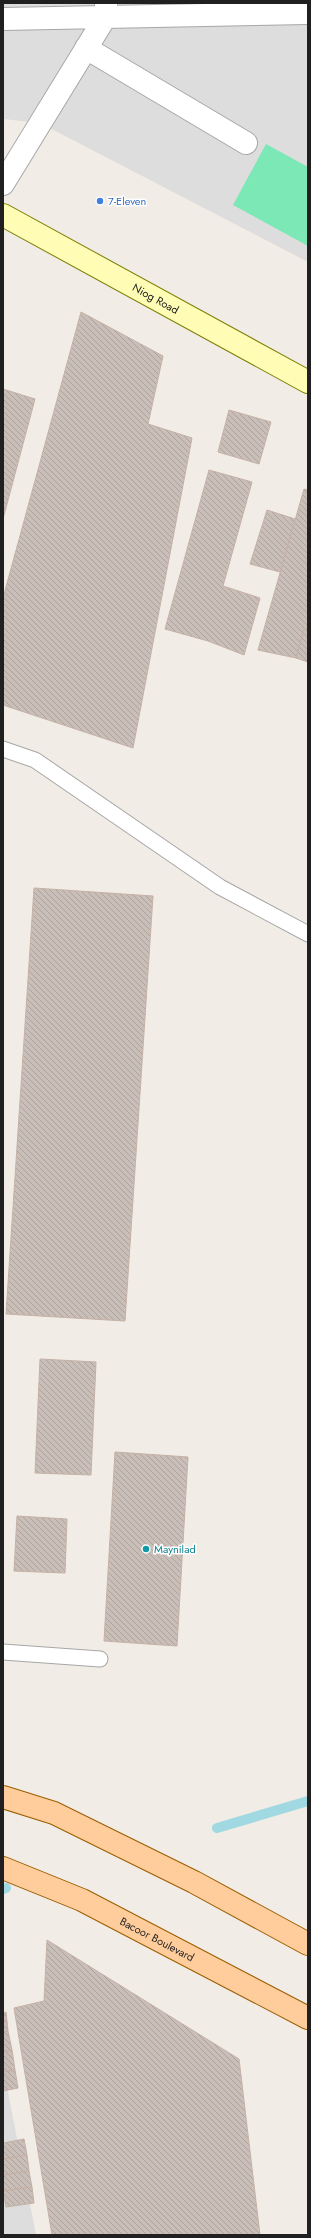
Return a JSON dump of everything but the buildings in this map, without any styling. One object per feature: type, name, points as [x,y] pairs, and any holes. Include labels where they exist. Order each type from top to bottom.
[{"type":"main road","points":[[3,1797],[54,1813],[194,1882],[308,1944]]},
{"type":"main road","name":"Bacoor Boulevard","points":[[3,1868],[82,1900],[308,2018]]},
{"type":"street","points":[[3,184],[86,48],[106,10]]},
{"type":"street","points":[[3,20],[106,10],[308,13]]},
{"type":"street","points":[[86,48],[246,143]]},
{"type":"street","name":"Niog Road","points":[[3,216],[308,382]]},
{"type":"lane","points":[[3,749],[35,760],[220,887],[308,934]]},
{"type":"lane","points":[[3,1652],[100,1659]]},
{"type":"shaded area","points":[[3,3],[308,3],[308,262],[40,123],[3,119]]},
{"type":"shaded area","points":[[3,2067],[36,2235],[3,2235]]},
{"type":"green space","points":[[266,144],[308,167],[308,246],[233,205]]},
{"type":"waterway","points":[[217,1828],[308,1801]]},
{"type":"place","name":"7-Eleven","points":[[100,201]]},
{"type":"place","name":"Maynilad","points":[[146,1549]]}]
